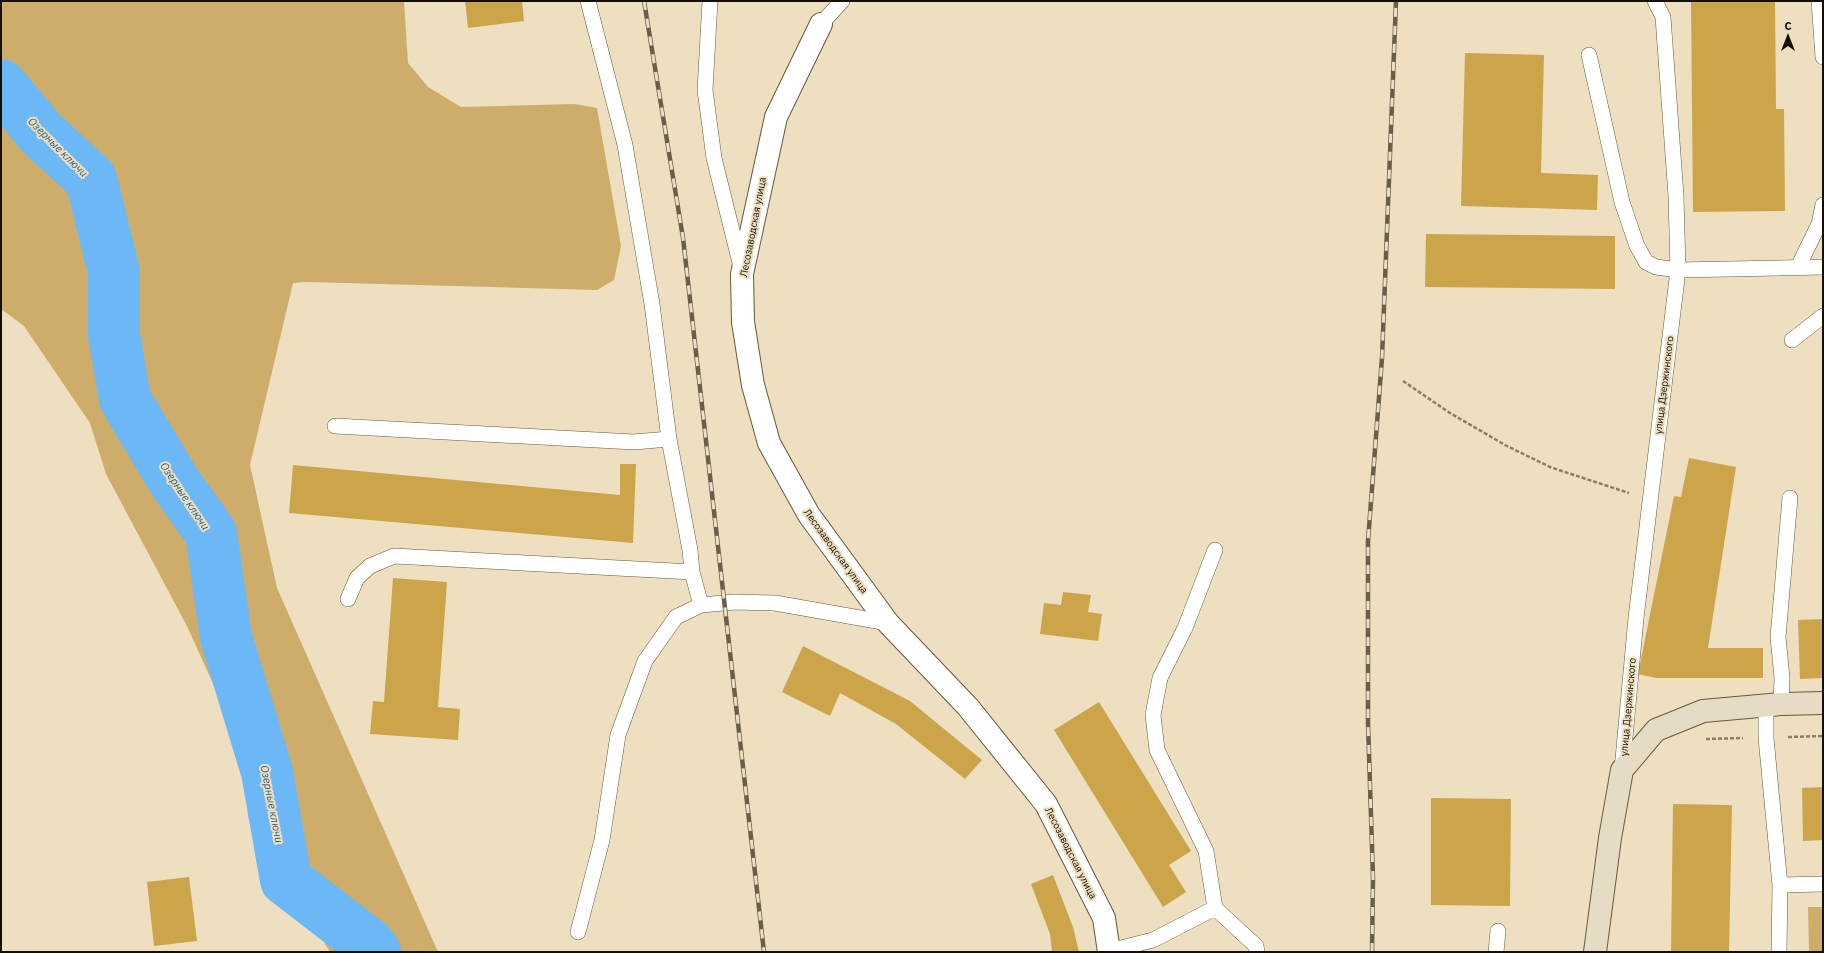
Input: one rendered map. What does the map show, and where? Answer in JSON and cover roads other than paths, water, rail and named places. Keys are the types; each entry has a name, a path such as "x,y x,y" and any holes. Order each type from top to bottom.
{"street":[{"name":"Лесозаводская улица","path":"821,24 776,117 742,274 743,322 753,385 769,443 809,515 888,623 968,707 1046,804 1104,918 1109,951"},
{"name":"улица Дзержинского","path":"1595,952 1610,838 1622,770 1656,730 1703,711 1773,705 1823,703"}],"lane":[{"path":"588,1 626,153 652,304 669,439 690,550 692,572 701,605"},
{"path":"710,1 706,90 714,158 742,274"},
{"path":"821,24 842,1"},
{"name":"улица Дзержинского","path":"1622,770 1636,618 1678,270 1676,196 1663,17 1655,1"},
{"path":"1818,1 1823,57"},
{"path":"1589,55 1622,202 1637,246 1646,262 1656,266 1678,270 1823,267"},
{"path":"1798,267 1820,224 1823,205"},
{"path":"1792,340 1823,316"},
{"path":"335,426 634,442 669,439"},
{"path":"1778,952 1780,885 1766,738 1773,705 1782,678 1778,638 1790,498"},
{"path":"1215,550 1185,628 1160,678 1153,715 1157,750 1206,851 1215,908 1256,946 1257,952"},
{"path":"348,599 357,578 370,566 394,556 692,572"},
{"path":"578,932 602,840 618,735 645,661 676,617 701,605 735,602 775,603 888,623"},
{"path":"1780,885 1823,884"},
{"path":"1109,951 1156,946 1215,908"},
{"path":"1496,952 1498,931"}],"waterway":[{"name":"Озерные ключи","path":"1,85 42,134 91,179 114,272 114,335 125,399 174,481 211,533 226,637 267,772 286,880 368,943 375,952"}],"railway":[{"path":"644,1 683,238 764,952"},
{"path":"1372,952 1373,878 1368,723 1368,541 1382,358 1396,1"}]}
